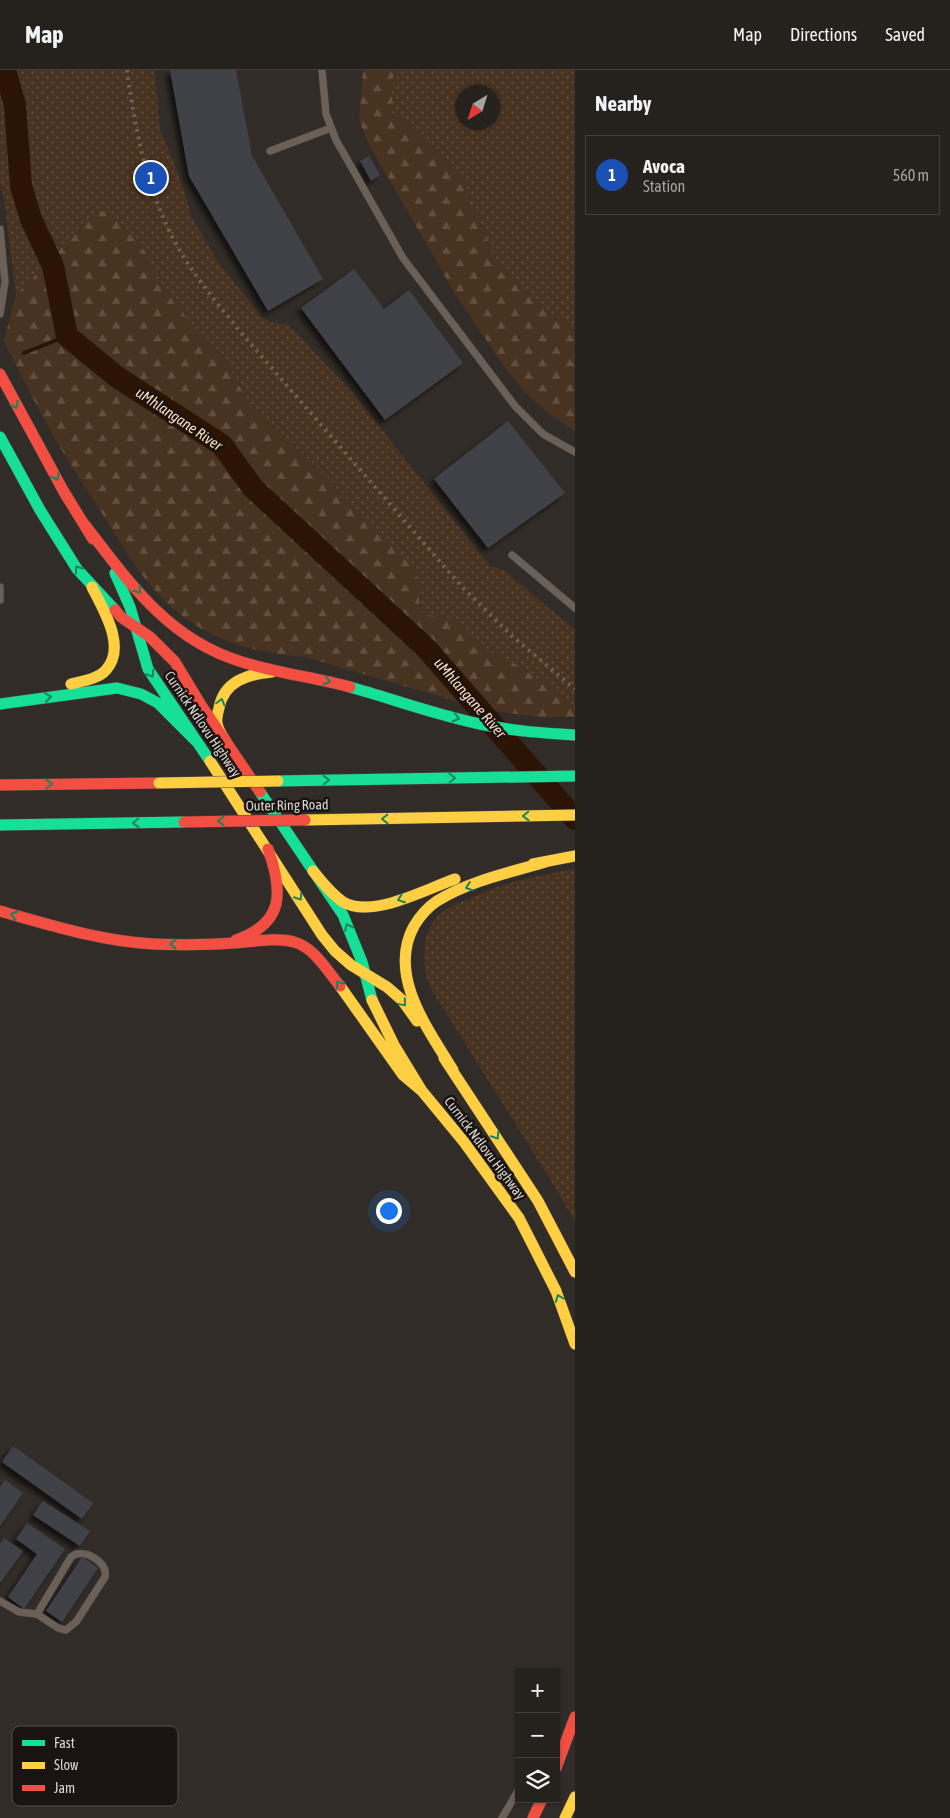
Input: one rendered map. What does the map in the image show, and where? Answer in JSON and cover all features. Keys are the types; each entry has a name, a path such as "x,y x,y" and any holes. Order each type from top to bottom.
{"main road":[{"name":"Curnick Ndlovu Highway","path":"0,374 64,492 121,583 137,628 142,656 148,669 268,849 322,935 335,951 351,964 387,987 402,1000 453,1070 538,1201 575,1272"},
{"name":"Curnick Ndlovu Highway","path":"0,437 40,510 77,569 121,617 156,642 176,662 229,748 343,915 355,941 373,1003 394,1045 422,1091 464,1142 519,1218 556,1291 575,1344"},
{"path":"0,447 11,459"},
{"path":"85,525 143,597 162,616 184,634 203,646 230,658 349,687 466,721 545,734 575,735"},
{"path":"0,697 22,691 78,683 98,676 110,665 114,656 115,643 112,627 92,587"},
{"path":"229,748 217,723 219,701 224,692 232,683 244,677 255,673 280,671"},
{"path":"0,704 117,688 140,694 158,703 198,743"},
{"name":"Outer Ring Road","path":"0,785 575,776"},
{"name":"Outer Ring Road","path":"0,825 575,816"},
{"path":"222,944 245,938 261,928 277,904 277,878 268,849"},
{"path":"313,871 333,894 347,904 361,908 372,908 383,906 457,878 480,872 575,856"},
{"path":"453,1070 423,1020 407,979 404,958 411,930 426,911 436,902 447,896 469,886 549,861"},
{"path":"0,911 90,936 124,941 153,944 222,944 281,940 296,942 308,949 333,976 403,1075 422,1091"},
{"path":"560,1758 575,1717"},
{"path":"565,1818 575,1797"},
{"path":"533,1818 540,1803"}],"lane":[{"path":"322,70 326,114 336,140 403,258 516,406 543,434 575,452"},
{"path":"270,151 331,128"},
{"path":"0,229 6,282 0,314"},
{"path":"512,555 575,608"},
{"path":"0,588 0,600"},
{"path":"0,1601 19,1612 36,1614 58,1628 64,1630 70,1628 76,1622 104,1577 106,1572 104,1566 87,1554 76,1554 71,1558 36,1614"},
{"path":"562,1726 575,1711"},
{"path":"502,1818 515,1796"}],"green space":[{"path":"0,70 155,70 160,129 181,180 192,218 220,265 263,318 271,322 289,325 352,392 490,566 504,570 575,630 575,709 551,688 514,663 495,656 446,617 421,612 418,603 419,590 330,480 247,400 224,358 190,322 161,286 150,268 146,253 85,222 16,295 0,179"},
{"path":"363,70 394,70 392,113 429,140 464,182 492,253 520,289 575,331 575,431 549,414 525,392 505,368 454,292 370,146 359,120"},
{"path":"394,70 575,70 575,331 520,289 492,253 464,182 429,140 392,113"},
{"path":"100,211 109,212 138,242 146,253 150,268 161,286 190,322 224,358 247,400 330,480 410,564 418,584 421,612 456,619 495,656 514,663 551,688 575,709 575,717 539,717 486,710 305,657 273,653 242,646 213,635 199,627 185,618 160,596 139,571 65,455 40,412 4,341 16,295 85,222"},
{"path":"575,868 575,1221 431,989 425,970 424,949 429,930 434,921 448,908 500,886"}],"building":[{"path":"170,70 236,70 252,156 323,279 268,311 189,176"},
{"path":"369,156 380,175 371,181 360,161"},
{"path":"354,269 384,309 409,290 463,363 385,420 301,308"},
{"path":"508,421 565,493 488,548 434,479"},
{"path":"13,1446 93,1503 82,1519 2,1462"},
{"path":"5,1480 23,1493 0,1526 0,1487"},
{"path":"43,1501 90,1531 80,1546 33,1515"},
{"path":"27,1523 65,1549 24,1609 8,1597 37,1554 16,1539"},
{"path":"4,1538 23,1551 1,1582 0,1544"},
{"path":"82,1557 98,1568 62,1622 46,1611"}],"waterway":[{"name":"uMhlangane River","path":"5,70 15,105 21,186 31,219 53,266 67,336 117,377 222,445 253,488 426,648 575,819"},
{"path":"24,353 67,336"}],"railway":[{"path":"127,70 140,144 153,192 173,237 198,279 243,335 462,587 513,637 575,689"}],"traffic: fast":[{"path":"0,437 40,510 77,569 115,610"},
{"path":"115,573 130,607 148,669 210,761"},
{"path":"350,687 431,712 480,724 515,730 575,735"},
{"path":"0,704 117,688 141,694 158,703 198,743"},
{"path":"278,781 575,776"},
{"path":"260,792 343,915 362,962 372,1000"},
{"path":"0,825 184,822"}],"traffic: slow":[{"path":"71,684 99,676 112,661 114,639 107,617 92,587"},
{"path":"229,748 219,730 217,721 222,699 226,691 246,677 272,672"},
{"path":"210,761 322,935 335,951 351,965 387,987 402,1000 417,1021"},
{"path":"159,783 278,781"},
{"path":"305,820 575,815"},
{"path":"533,864 575,856"},
{"path":"453,1070 423,1019 414,1001 408,982 405,963 407,945 414,926 430,906 464,887 549,861"},
{"path":"313,871 327,888 343,902 355,906 369,907 399,901 455,879"},
{"path":"340,986 403,1075 422,1091"},
{"path":"372,1000 394,1045 422,1091 464,1142 519,1218 556,1291 575,1344"},
{"path":"444,1058 538,1201 575,1272"},
{"path":"565,1818 575,1797"}],"traffic: jam":[{"path":"0,374 64,492 93,539"},
{"path":"85,525 134,587 170,623 191,638 214,651 239,661 266,669 350,687"},
{"path":"115,610 121,617 150,637 175,662 201,705 260,792"},
{"path":"0,785 159,783"},
{"path":"184,822 305,820"},
{"path":"236,940 264,925 272,915 276,904 276,879 268,849"},
{"path":"0,911 75,932 114,940 183,945 272,940 294,942 314,954 340,986"},
{"path":"560,1758 575,1717"},
{"path":"533,1818 540,1803"}],"place":[{"name":"Avoca","path":"151,178"}]}
